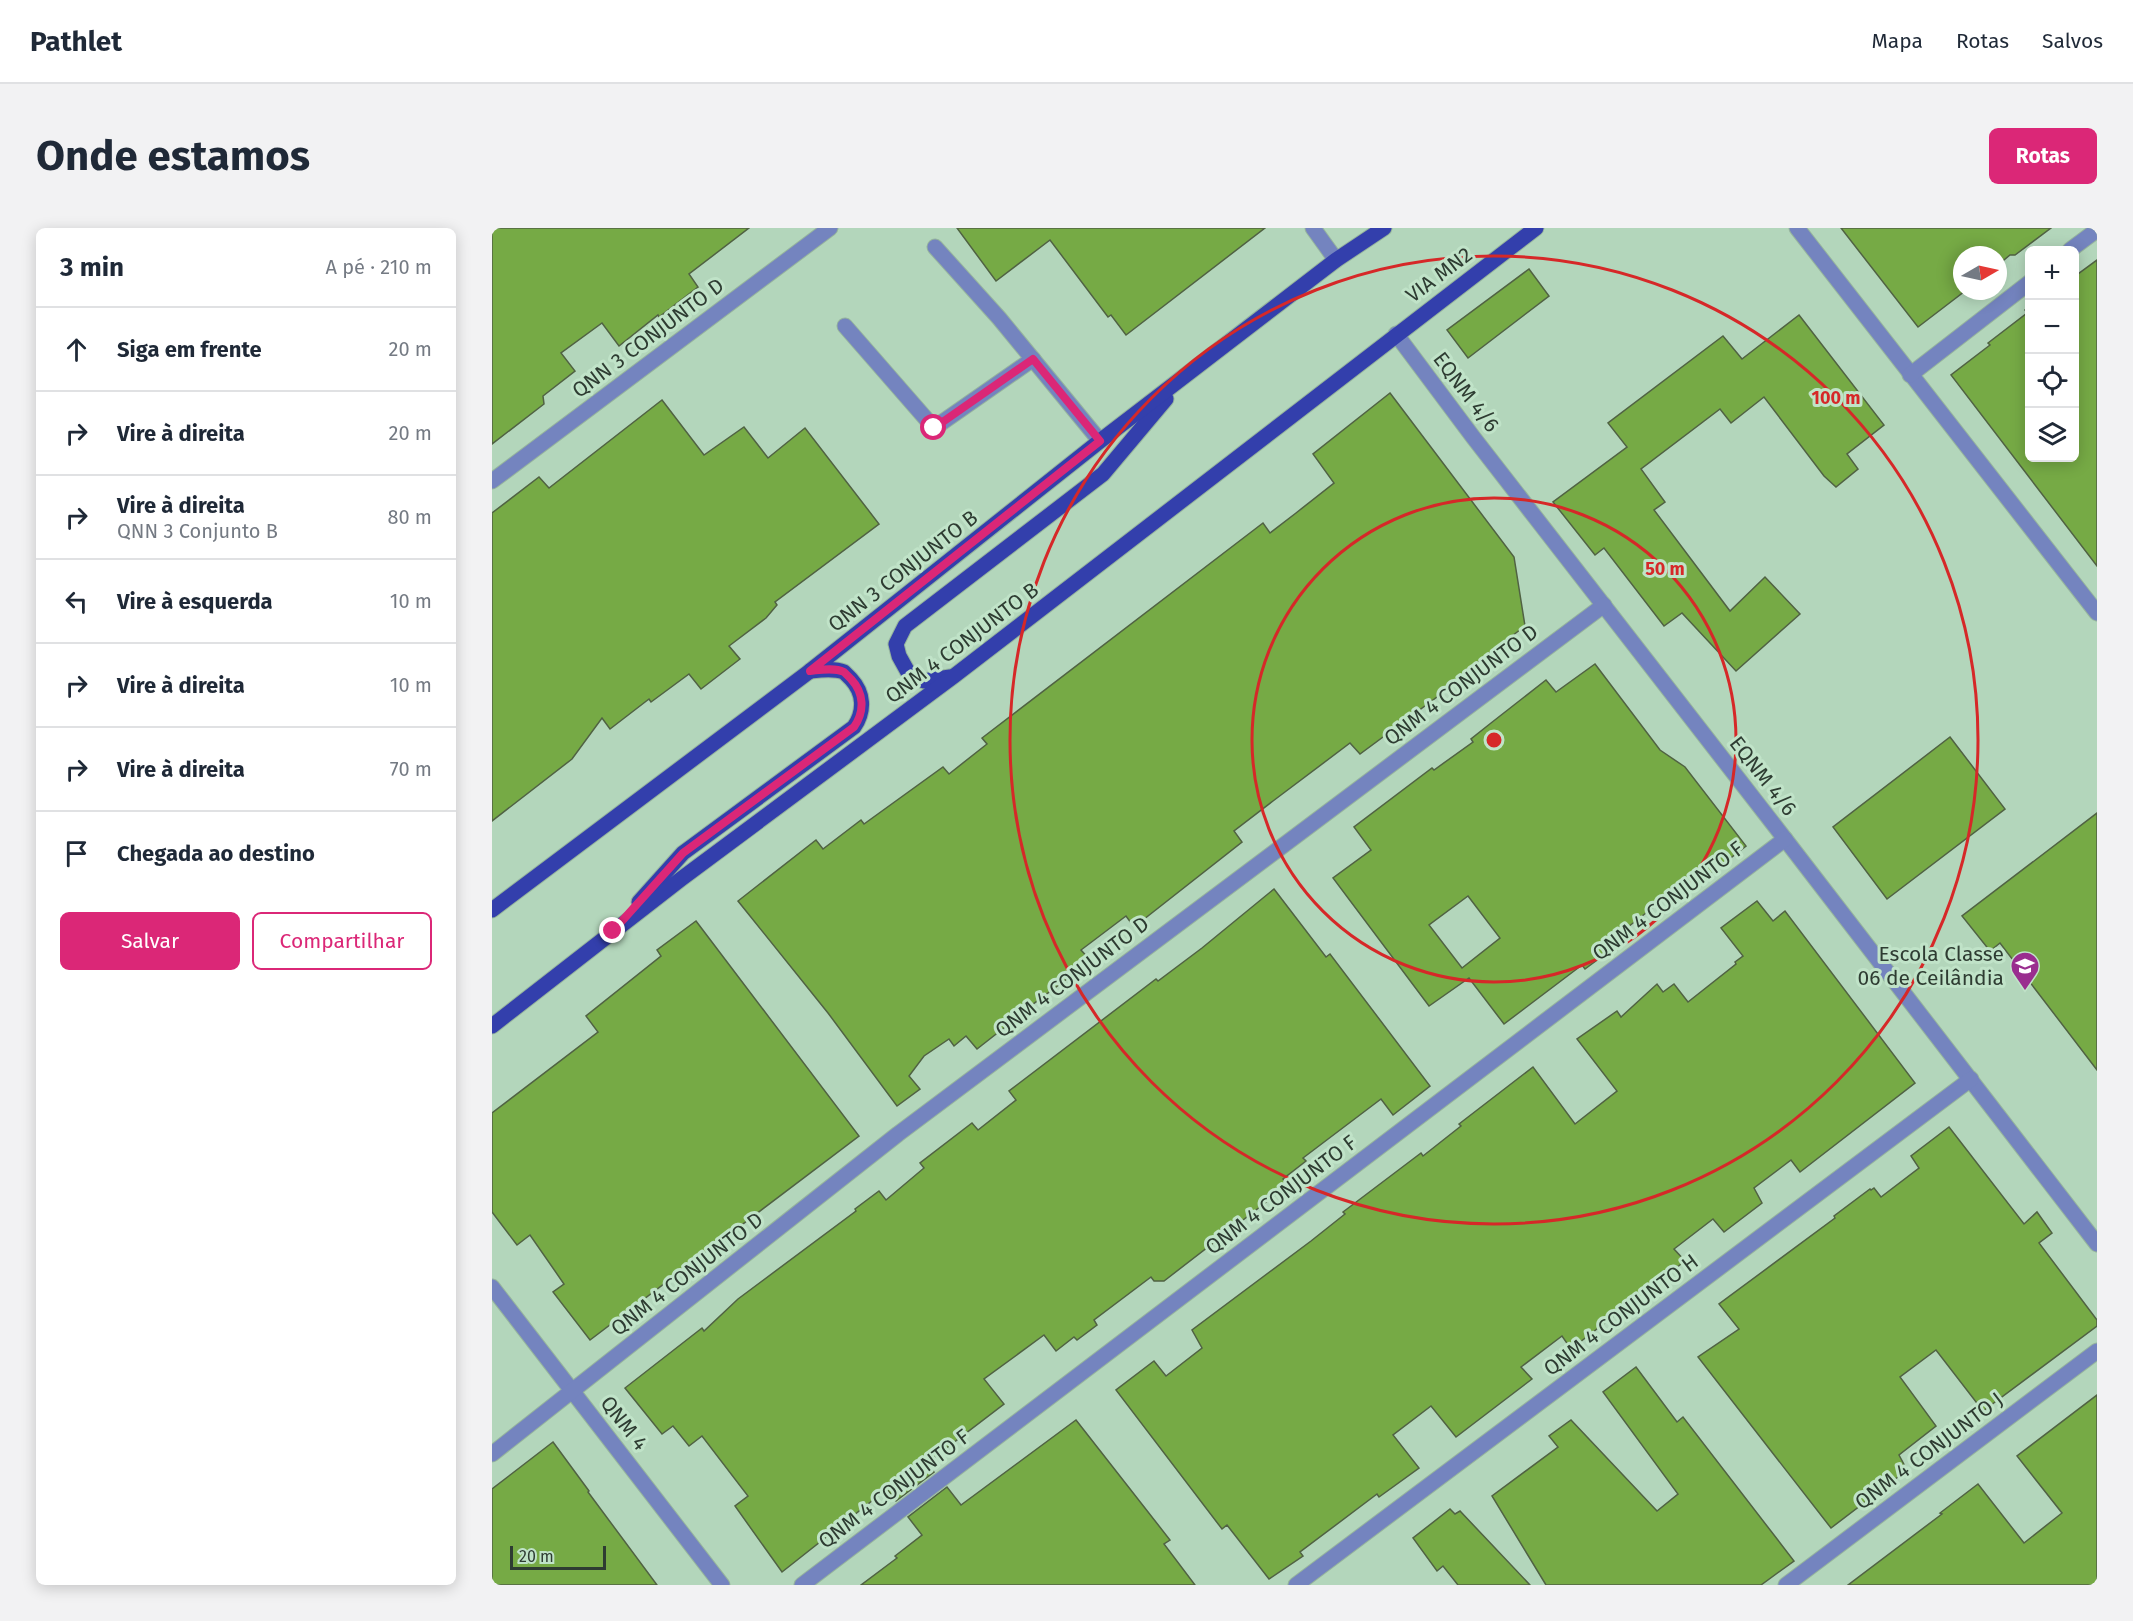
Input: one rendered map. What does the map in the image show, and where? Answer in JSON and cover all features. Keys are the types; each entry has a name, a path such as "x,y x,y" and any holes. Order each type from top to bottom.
{"main road":[{"path":"1336,260 1384,228"},
{"name":"VIA MN2","path":"1396,334 1536,228"},
{"name":"QNN 3 CONJUNTO B","path":"492,910 810,671 1100,441 1336,260"},
{"name":"QNM 4 CONJUNTO B","path":"492,1026 681,879 954,676 1396,334"},
{"path":"954,676 924,681 909,674 899,656 896,644 905,626 1103,474 1183,378"},
{"path":"613,931 683,853 854,727 860,717 862,706 861,694 855,684 844,672 810,671"}],"street":[{"name":"QNN 3 CONJUNTO D","path":"492,481 830,228"},
{"path":"1313,228 1336,260"},
{"path":"1797,228 2097,613"},
{"path":"2075,246 2097,230"},
{"path":"935,247 999,318 1100,441"},
{"path":"1910,375 2025,286"},
{"path":"845,326 934,428 1033,359"},
{"name":"EQNM 4/6","path":"1396,334 1473,437 2097,1244"},
{"name":"QNM 4 CONJUNTO D","path":"492,1454 898,1134 1604,605"},
{"name":"QNM 4 CONJUNTO F","path":"802,1585 1785,838"},
{"name":"QNM 4 CONJUNTO H","path":"1296,1585 1971,1079"},
{"name":"QNM 4","path":"492,1287 722,1585"},
{"name":"QNM 4 CONJUNTO J","path":"1786,1585 2097,1351"}],"building":[{"path":"492,228 749,228 689,274 698,287 619,346 602,323 561,353 575,371 543,396 544,404 492,444"},
{"path":"957,228 1265,228 1126,335 1111,315 1108,317 1050,240 996,281"},
{"path":"1841,228 2051,228 2015,255 2007,258 2007,246 1953,246 1953,300 1918,327"},
{"path":"2097,260 2097,566 1951,375 2025,315 2025,462 2079,462 2079,273"},
{"path":"1529,269 1549,296 1468,358 1447,330"},
{"path":"1799,315 1884,425 1847,454 1858,469 1836,487 1824,476 1764,397 1731,423 1720,409 1641,469 1665,502 1654,510 1730,611 1765,577 1800,614 1736,671 1682,613 1664,626 1604,548 1595,555 1553,502 1627,447 1608,423 1723,336 1742,359"},
{"path":"1390,393 1514,557 1525,626 1474,665 1476,668 1360,754 1350,743 1234,831 1242,842 1134,927 1126,916 1081,950 1091,961 977,1049 966,1036 954,1046 949,1039 924,1056 909,1076 920,1089 897,1106 828,1013 738,901 816,840 823,849 861,820 864,824 943,767 949,774 987,744 982,738 1263,523 1270,533 1296,513 1334,483 1313,454"},
{"path":"662,400 704,455 744,427 768,458 805,428 879,524 775,602 777,605 766,618 729,646 740,659 701,689 689,674 651,702 649,699 610,729 602,718 572,759 492,821 492,513 539,477 549,488"},
{"path":"1595,664 1660,750 1685,767 1746,846 1701,881 1696,874 1619,934 1624,940 1585,969 1582,965 1504,1024 1469,978 1429,1006 1333,878 1371,850 1354,827 1432,768 1434,770 1473,742 1471,739 1546,680 1556,692","holes":["1468,896 1500,938 1462,968 1429,925"]},
{"path":"1950,737 2005,809 1887,899 1833,827"},
{"path":"2097,813 2097,1070 2000,943 1990,951 1962,916"},
{"path":"1274,889 1326,957 1330,954 1430,1086 1393,1115 1381,1099 1303,1158 1306,1161 1283,1179 1287,1186 1164,1281 1154,1281 1151,1277 1094,1320 1097,1325 1077,1340 1074,1337 1056,1351 1044,1335 984,1379 1004,1404 927,1463 934,1472 896,1501 887,1489 782,1572 735,1506 748,1496 702,1436 689,1446 673,1426 662,1434 625,1388 702,1328 704,1331 738,1299 856,1211 855,1209 879,1191 886,1200 924,1168 920,1163 972,1123 978,1130 1016,1100 1009,1091 1156,979 1158,981 1202,948"},
{"path":"1757,901 1773,921 1785,911 1915,1083 1800,1172 1791,1160 1754,1188 1762,1203 1724,1232 1713,1219 1674,1249 1685,1261 1571,1349 1562,1336 1521,1367 1532,1379 1456,1437 1431,1406 1393,1435 1419,1468 1379,1497 1377,1494 1300,1552 1303,1556 1269,1579 1227,1525 1222,1529 1116,1390 1154,1361 1166,1376 1202,1348 1192,1330 1311,1241 1345,1214 1343,1212 1421,1153 1423,1156 1461,1126 1459,1124 1533,1067 1575,1124 1617,1091 1577,1039 1617,1011 1621,1017 1657,984 1663,992 1674,984 1688,1002 1743,956 1721,928"},
{"path":"696,921 859,1136 590,1340 553,1292 564,1284 530,1235 517,1245 492,1212 492,1113 598,1032 586,1016 661,956 657,950"},
{"path":"1949,1127 2024,1224 2037,1212 2052,1233 2039,1243 2097,1320 2097,1326 1983,1411 1936,1350 1900,1377 1936,1426 1899,1455 1907,1470 1831,1528 1698,1357 1739,1329 1719,1304 1835,1218 1834,1216 1870,1189 1874,1188 1881,1197 1919,1168 1911,1156"},
{"path":"1636,1367 1677,1422 1683,1417 1794,1561 1761,1585 1546,1585 1492,1496 1558,1447 1549,1436 1571,1420 1657,1511 1678,1494 1603,1392"},
{"path":"2097,1395 2097,1585 1848,1585 1978,1484 2024,1543 2062,1513 2017,1456"},
{"path":"1076,1420 1170,1540 1164,1544 1195,1585 861,1585 897,1558 895,1556 922,1535 908,1517 947,1487 961,1505"},
{"path":"553,1442 657,1585 492,1585 492,1489"},
{"path":"1450,1509 1455,1514 1460,1511 1530,1585 1458,1585 1443,1566 1437,1571 1413,1538"}],"place":[{"name":"Escola Classe 06 de Ceilândia","path":"2025,992"}],"route":[{"path":"613,931 683,853 854,727 860,717 862,706 861,694 855,684 844,672 810,671 1100,441 1033,359 934,428"}]}
